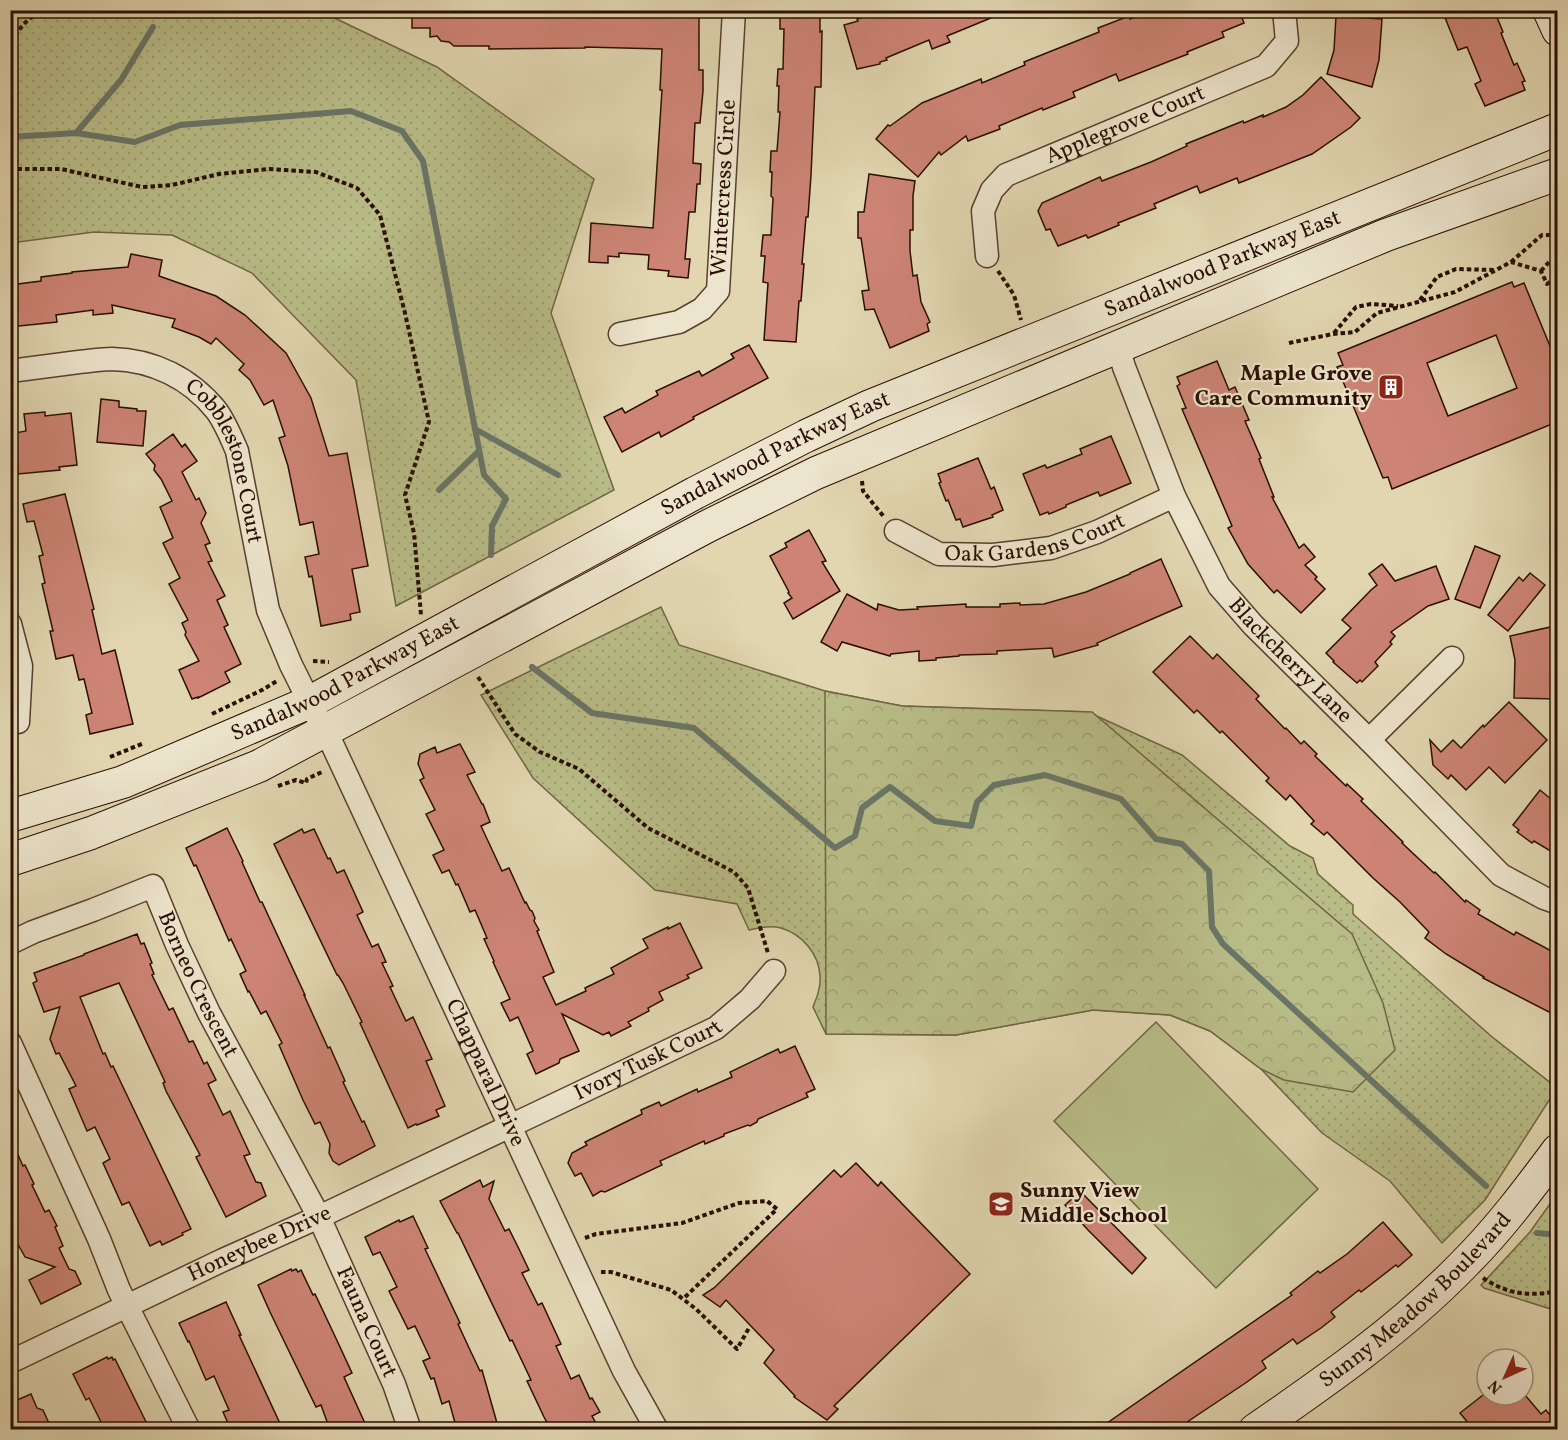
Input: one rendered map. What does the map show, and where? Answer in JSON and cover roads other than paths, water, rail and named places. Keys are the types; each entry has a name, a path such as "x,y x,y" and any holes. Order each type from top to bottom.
{"main road":[{"path":"1549,10 1557,30"},
{"name":"Sandalwood Parkway East","path":"10,860 91,833 259,766 317,716 423,639 806,436 870,406 1557,129"},
{"name":"Sandalwood Parkway East","path":"10,816 123,782 317,716 465,656 708,526 816,473 1386,235 1557,174"},
{"name":"Sunny Meadow Boulevard","path":"1255,1430 1350,1364 1420,1306 1493,1233 1557,1150"}],"street":[{"name":"Wintercress Circle","path":"620,334 679,322 702,309 718,291 734,10"},
{"name":"Applegrove Court","path":"987,256 983,211 992,190 1006,175 1266,66 1287,41 1284,10"},
{"name":"Blackcherry Lane","path":"1118,348 1174,496 1220,586 1253,625 1501,875 1557,903"},
{"name":"Cobblestone Court","path":"10,371 111,359 141,362 171,373 188,383 203,396 217,412 237,451 268,610 291,665 317,716"},
{"name":"Oak Gardens Court","path":"896,531 939,554 993,555 1051,548 1097,532 1174,496"},
{"path":"10,624 21,666 18,722"},
{"path":"1369,740 1452,658"},
{"name":"Chapparal Drive","path":"317,716 624,1371 657,1430"},
{"name":"Borneo Crescent","path":"10,943 153,886 177,945 209,1013 319,1217"},
{"name":"Ivory Tusk Court","path":"509,1127 716,1028 750,999 774,971"},
{"path":"10,1044 99,1239 127,1307 189,1430"},
{"name":"Honeybee Drive","path":"10,1362 509,1127"},
{"name":"Fauna Court","path":"319,1217 394,1384 410,1430"}],"waterway":[{"path":"76,133 121,80 153,27"},
{"path":"10,137 76,133 135,142 180,125 351,111 402,131 423,161 484,475 506,499 492,526 491,555"},
{"path":"475,429 558,475"},
{"path":"439,490 479,451"},
{"path":"532,667 592,713 694,728 835,848 855,836 862,808 890,787 935,821 971,826 977,802 994,785 1045,775 1121,799 1156,839 1182,844 1209,871 1212,927 1223,944 1486,1186"},
{"path":"1537,1233 1558,1235"}],"place":[{"name":"Maple Grove Care Community","path":"1391,387"},
{"name":"Sunny View Middle School","path":"1001,1204"}]}
